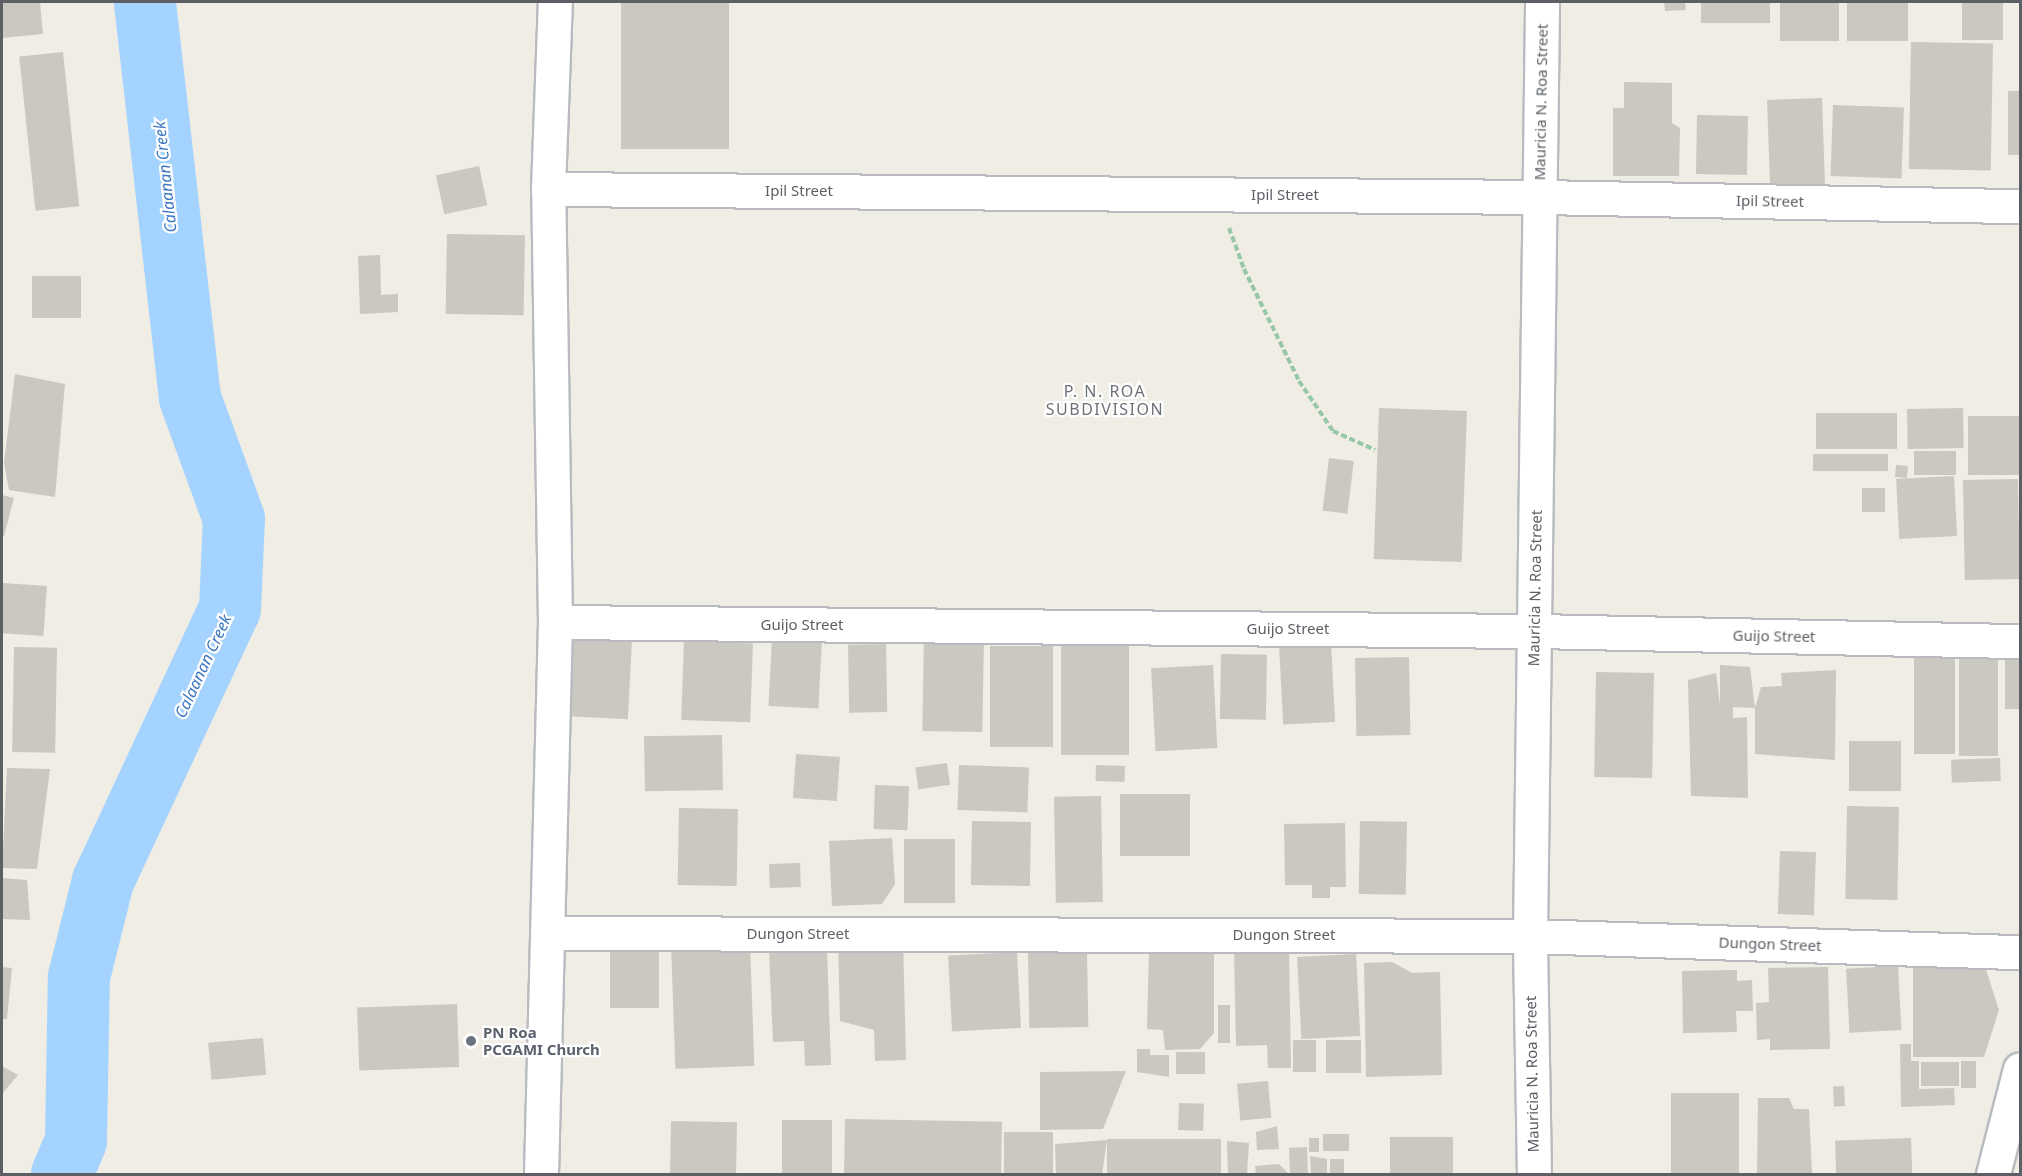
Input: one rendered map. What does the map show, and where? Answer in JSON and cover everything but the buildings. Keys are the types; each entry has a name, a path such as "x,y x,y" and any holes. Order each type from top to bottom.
{"street":[{"path":"541,1174 555,622 548,189 555,2"},
{"name":"Mauricia N. Roa Street","path":"1534,1174 1530,936 1542,2"},
{"name":"Ipil Street","path":"548,189 1540,197 2020,206"},
{"name":"Guijo Street","path":"555,622 1534,631 2020,641"},
{"name":"Dungon Street","path":"547,933 1530,936 2020,952"},
{"path":"1994,1174 2013,1115 2020,1069"}],"path":[{"path":"1214,195 1244,269 1299,381 1333,431 1375,450"}],"waterway":[{"name":"Calaanan Creek","path":"62,1174 76,1141 79,977 103,881 230,609 234,519 190,398 145,2"}],"place":[{"name":"PN Roa PCGAMI Church","path":"471,1041"}],"district":[{"name":"P. N. ROA SUBDIVISION","path":"1105,400"}]}
